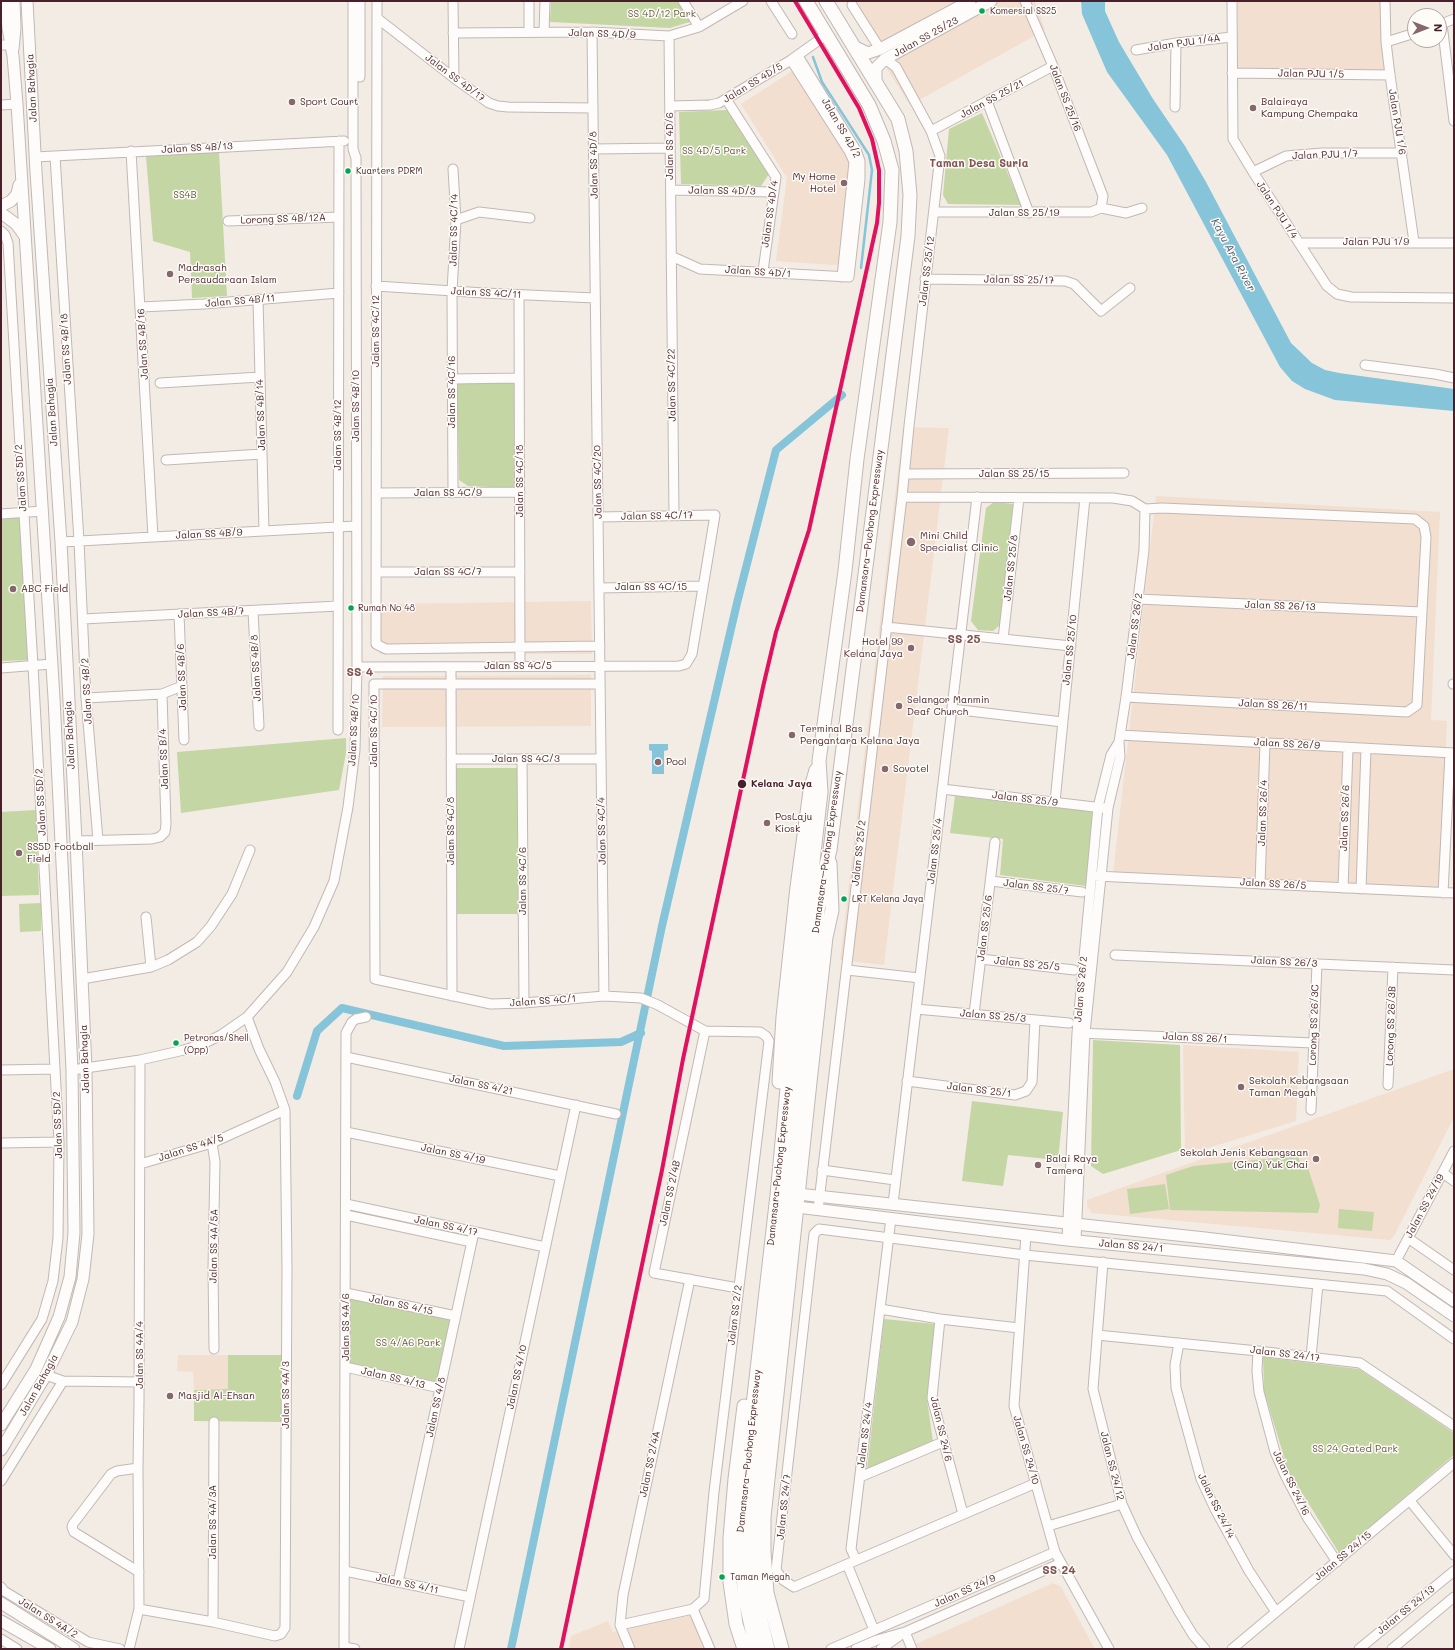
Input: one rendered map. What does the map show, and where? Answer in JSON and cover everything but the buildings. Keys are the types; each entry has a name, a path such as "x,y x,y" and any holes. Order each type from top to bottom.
{"highway":[{"name":"Damansara–Puchong Expressway","path":"788,1078 821,792 819,761 845,571 857,459 890,222 892,170 884,141 869,105 806,1"},
{"name":"Damansara–Puchong Expressway","path":"826,1 898,119 906,151 910,195 908,236 830,850"},
{"path":"744,1649 736,1624 730,1582 730,1538 735,1479 754,1324 780,1079 783,1017 796,895 810,791 819,761"},
{"path":"782,1649 767,1594 764,1552 764,1517 826,937 832,910 830,850"},
{"name":"Damansara-Puchong Expressway","path":"776,1253 821,884 830,850"},
{"name":"Damansara-Puchong Expressway","path":"776,1253 788,1078"},
{"name":"Damansara–Puchong Expressway","path":"756,1649 746,1603 741,1562 741,1510 776,1253"},
{"name":"Damansara–Puchong Expressway","path":"768,1649 756,1601 752,1556 753,1512 776,1253"}],"main road":[{"name":"Jalan Bahagia","path":"1,1425 36,1369 59,1317 70,1277 74,1233 72,1070 52,664 13,56 6,45 8,28 6,1"},
{"name":"Jalan Bahagia","path":"1,1450 46,1375 72,1322 83,1279 88,1234 86,1069 76,841 61,542 35,157 28,1"},
{"name":"Jalan SS 25/23","path":"876,81 876,68 882,54 970,1"},
{"name":"Jalan SS 25/23","path":"853,46 868,53 882,54 990,1"},
{"path":"1,206 11,201 16,194 21,178"},
{"path":"1,213 16,224 24,235"},
{"path":"27,285 32,302 39,303 43,298 44,284"},
{"path":"30,326 32,312 37,308 40,308 43,311 46,324"},
{"path":"49,611 64,611"},
{"name":"Jalan SS 24/1","path":"798,1201 820,1197 892,1204 1396,1261 1454,1301"},
{"name":"Jalan SS 24/1","path":"798,1201 818,1210 1026,1235 1364,1269 1387,1274 1406,1283 1454,1316"},
{"path":"1,1603 74,1649"},
{"path":"1,1621 50,1649"}],"street":[{"path":"13,56 16,28 15,1"},
{"path":"22,1 24,43 31,69"},
{"name":"Jalan SS 4B/10","path":"353,1 356,141"},
{"name":"Jalan SS 4B/10","path":"72,1070 140,1060 203,1044 221,1035 247,1017 287,972 314,927 334,881 348,807 355,750 357,667 356,158 353,149 356,141 360,1"},
{"name":"Jalan SS 4C/12","path":"376,644 377,1"},
{"path":"453,1 454,78"},
{"path":"529,1 529,32"},
{"path":"544,32 545,1"},
{"path":"683,1 699,27"},
{"name":"Jalan SS 4D/9","path":"453,33 592,32 669,36 699,27 743,1"},
{"path":"771,1 792,34"},
{"name":"Jalan SS 25/16","path":"1025,1 1053,66 1104,196 1101,208"},
{"name":"Jalan PJU 1/4","path":"1232,1 1233,139 1327,286 1337,294 1350,298 1454,298"},
{"name":"Jalan PJU 1/6","path":"1385,1 1386,42 1414,242"},
{"name":"Jalan SS 25/23","path":"852,5 882,54"},
{"name":"Jalan SS 4D/17","path":"377,18 454,78 489,103 498,106 593,108"},
{"name":"Jalan SS 4D/8","path":"592,32 595,298"},
{"name":"Jalan SS 4D/5","path":"670,106 710,105 726,99 795,58 826,35"},
{"path":"1386,42 1407,35"},
{"name":"Jalan SS 4D/6","path":"669,36 671,256"},
{"name":"Jalan PJU 1/4A","path":"1136,50 1176,43 1232,37"},
{"path":"1175,107 1176,43"},
{"path":"1444,48 1454,121"},
{"name":"Jalan SS 25/12","path":"882,54 896,67 931,131 940,156 925,279 902,497"},
{"name":"Jalan SS 4D/1","path":"671,256 700,269 763,271 845,277 854,162 795,58"},
{"name":"Jalan SS 25/21","path":"931,131 1053,66"},
{"name":"Jalan PJU 1/5","path":"1232,73 1390,75"},
{"name":"Jalan SS 4D/4","path":"726,99 776,177 763,271"},
{"path":"987,101 1029,213"},
{"path":"1,105 16,104"},
{"name":"Jalan SS 4B/12","path":"338,730 339,141"},
{"name":"Jalan SS 4B/13","path":"35,157 131,151 356,141"},
{"path":"594,149 670,148"},
{"name":"Jalan SS 4B/16","path":"131,151 153,537"},
{"name":"Jalan PJU 1/7","path":"1253,172 1286,156 1322,153 1402,153"},
{"name":"Jalan SS 4B/18","path":"55,156 79,541"},
{"name":"Jalan SS 4C/14","path":"452,291 456,220 453,169"},
{"name":"Jalan SS 4D/3","path":"671,190 773,192"},
{"path":"1101,208 1126,213 1142,208"},
{"name":"Jalan SS 25/19","path":"934,212 1091,212 1101,208"},
{"path":"456,220 479,212 530,218"},
{"name":"Lorong SS 4B/12A","path":"228,221 339,217"},
{"name":"Jalan SS 5D/2","path":"1,231 8,243 59,1142 58,1238 53,1281 42,1319 1,1385"},
{"name":"Jalan PJU 1/9","path":"1299,243 1454,243"},
{"name":"Jalan SS 4C/22","path":"671,256 674,515"},
{"name":"Jalan SS 25/17","path":"925,279 1065,281 1074,284 1101,311 1130,288"},
{"name":"Jalan SS 4C/11","path":"376,286 595,298"},
{"name":"Jalan SS 4C/16","path":"452,291 453,492"},
{"name":"Jalan SS 4B/11","path":"141,307 204,304 339,293"},
{"name":"Jalan SS 4C/18","path":"519,295 520,666"},
{"name":"Jalan SS 4C/20","path":"595,298 600,666"},
{"name":"Jalan SS 4B/14","path":"258,299 264,531"},
{"path":"1365,365 1435,374 1454,378"},
{"path":"160,383 260,377"},
{"path":"452,379 519,378"},
{"path":"166,460 262,454"},
{"name":"Jalan SS 25/15","path":"904,474 1124,473"},
{"name":"Jalan SS 4C/9","path":"376,493 520,492"},
{"path":"902,497 1113,498 1132,501 1145,509 1162,508 1415,519 1424,526 1426,537 1422,612"},
{"name":"Jalan SS 25/2","path":"818,1210 902,497"},
{"name":"Jalan SS 25/4","path":"892,1204 977,497"},
{"name":"Jalan SS 25/8","path":"1002,639 1019,498"},
{"name":"Jalan SS 25/10","path":"1055,802 1085,498"},
{"name":"Jalan SS 26/2","path":"1081,1033 1108,808 1120,757 1119,739 1126,697 1144,550 1145,509"},
{"path":"1,514 43,511"},
{"name":"Jalan SS 4C/17","path":"598,517 715,515 705,574 698,587"},
{"name":"Jalan SS 4B/9","path":"61,542 356,526"},
{"name":"Jalan SS 4B/2","path":"79,541 86,698 98,840"},
{"name":"Jalan SS 4C/7","path":"376,572 520,572"},
{"name":"Jalan SS 4C/15","path":"599,588 698,587"},
{"name":"Jalan SS 4C/5","path":"357,667 679,666 686,664 692,654 698,587"},
{"name":"Jalan SS 26/13","path":"1138,599 1422,612"},
{"name":"Jalan SS 4B/7","path":"83,619 338,606"},
{"name":"Jalan SS 4B/8","path":"253,611 259,726"},
{"name":"Jalan SS 26/11","path":"1126,697 1407,712 1417,705 1422,612"},
{"name":"Jalan SS 4B/6","path":"179,614 184,740"},
{"path":"886,627 1070,646"},
{"name":"Jalan SS 4C/5","path":"376,644 386,649 600,646"},
{"path":"1,668 52,664"},
{"name":"Jalan SS 4C/4","path":"600,666 604,996"},
{"name":"Jalan SS 4C/8","path":"451,667 452,996"},
{"name":"Jalan SS 4C/10","path":"375,979 374,684 600,684"},
{"path":"86,698 162,694 182,686"},
{"name":"Jalan SS B/4","path":"98,840 152,839 160,837 165,832 162,694"},
{"path":"952,709 1063,722"},
{"name":"Jalan SS 26/2","path":"1072,1240 1081,1033 1098,807 1111,755 1119,739"},
{"name":"Jalan SS 26/9","path":"1119,739 1265,743 1452,753"},
{"name":"Jalan SS 26/4","path":"1260,884 1265,743"},
{"name":"Jalan SS 26/6","path":"1343,888 1348,748"},
{"name":"Jalan SS 26/6","path":"1361,889 1366,749"},
{"path":"1443,893 1450,820 1452,753"},
{"name":"Jalan SS 4C/3","path":"451,759 601,759"},
{"name":"Jalan SS 4C/6","path":"522,759 524,1003"},
{"name":"Jalan SS 25/9","path":"942,789 1108,808"},
{"path":"76,841 98,840"},
{"name":"Jalan SS 25/6","path":"974,1014 996,842"},
{"path":"82,979 151,967 168,960 197,942 211,926 232,894 250,850"},
{"name":"Jalan SS 26/5","path":"1092,876 1454,893"},
{"name":"Jalan SS 25/7","path":"990,881 1082,892"},
{"path":"146,917 151,967"},
{"name":"Jalan SS 26/3","path":"1115,955 1454,970"},
{"name":"Jalan SS 25/5","path":"981,959 1074,970"},
{"name":"Lorong SS 26/3C","path":"1311,1110 1317,964"},
{"name":"Lorong SS 26/3B","path":"1388,1085 1393,967"},
{"path":"847,970 920,978"},
{"name":"Jalan SS 4C/1","path":"375,979 491,1004 524,1003 604,996 641,998 658,1005 705,1030"},
{"name":"Jalan SS 25/3","path":"916,1009 1069,1023"},
{"name":"Jalan SS 4A/3","path":"139,1609 213,1622 275,1636 281,1634 285,1628 287,1268 285,1110 275,1082 259,1049 247,1017"},
{"name":"Jalan SS 4A/6","path":"344,1648 346,1032 352,1022 356,1019 366,1017"},
{"name":"Jalan SS 25/1","path":"907,1081 1015,1095 1026,1091 1032,1082 1035,1020"},
{"name":"Jalan SS 2/4B","path":"705,1030 654,1272 738,1288"},
{"name":"Jalan SS 2/2","path":"693,1609 704,1599 714,1492 769,1041 766,1036 760,1032 705,1030"},
{"name":"Jalan SS 26/1","path":"1081,1033 1313,1043"},
{"name":"Jalan SS 4/21","path":"346,1057 616,1114"},
{"name":"Jalan SS 4A/4","path":"128,1649 139,1609 138,1468 140,1060"},
{"path":"1,1070 55,1069"},
{"name":"Jalan SS 4/10","path":"459,1649 576,1105"},
{"name":"Jalan SS 4A/5","path":"140,1164 212,1143 285,1110"},
{"name":"Jalan SS 4/19","path":"346,1132 560,1176"},
{"path":"1,1143 59,1142"},
{"name":"Jalan SS 4A/5A","path":"212,1143 215,1162 213,1268 214,1349"},
{"name":"Jalan SS 24/19","path":"1396,1261 1454,1151"},
{"path":"822,1170 895,1180"},
{"path":"1443,1173 1454,1181"},
{"name":"Jalan SS 4/17","path":"346,1204 545,1247"},
{"name":"Jalan SS 4/17","path":"346,1215 472,1242"},
{"name":"Jalan SS 24/4","path":"856,1560 851,1549 891,1218"},
{"name":"Jalan SS 24/7","path":"888,1238 819,1229 814,1234 776,1570 783,1580 794,1587 1036,1483"},
{"name":"Jalan SS 4/8","path":"398,1582 474,1232"},
{"name":"Jalan SS 24/10","path":"1026,1235 1014,1406 1055,1552 1109,1649"},
{"name":"Jalan SS 24/1","path":"888,1238 1025,1255 1387,1292 1454,1339"},
{"path":"1408,1238 1454,1270"},
{"name":"Jalan SS 24/12","path":"1103,1262 1093,1389 1122,1504 1137,1537 1176,1606 1193,1635 1205,1649"},
{"name":"Jalan SS 2/4A","path":"630,1649 620,1625 625,1584 690,1279"},
{"path":"1311,1357 1318,1284"},
{"name":"Jalan SS 4/15","path":"346,1293 456,1316"},
{"path":"880,1310 940,1319 1019,1328"},
{"name":"Jalan SS 24/6","path":"940,1319 932,1398 963,1514"},
{"name":"Jalan SS 24/17","path":"1097,1335 1360,1363 1454,1426"},
{"name":"Jalan SS 24/14","path":"1179,1343 1175,1365 1176,1388 1187,1433 1201,1479 1215,1509 1249,1571 1276,1612"},
{"name":"Jalan SS 24/16","path":"1258,1351 1258,1392 1275,1452 1307,1517 1337,1562"},
{"name":"Jalan SS 4/13","path":"345,1367 440,1388"},
{"path":"46,1375 63,1381 139,1382"},
{"path":"1,1481 63,1381"},
{"name":"Jalan SS 4A/3A","path":"213,1622 214,1422"},
{"path":"860,1477 943,1442"},
{"name":"Jalan SS 24/15","path":"1232,1649 1454,1463"},
{"path":"138,1468 117,1470 111,1474 72,1527 74,1532 139,1572"},
{"path":"1410,1501 1454,1555"},
{"path":"1048,1526 1122,1504"},
{"name":"Jalan SS 24/9","path":"831,1649 1055,1552"},
{"name":"Jalan SS 24/9","path":"856,1649 877,1640 905,1632 1061,1563"},
{"path":"847,1564 874,1630"},
{"name":"Jalan SS 4/11","path":"345,1570 470,1597"},
{"name":"Jalan SS 24/13","path":"1358,1649 1454,1571"},
{"name":"Jalan SS 4A/2","path":"1,1587 4,1591 88,1642 120,1649"},
{"path":"1392,1649 1454,1597"},
{"path":"620,1625 693,1609 710,1649"},
{"path":"905,1632 912,1649"},
{"name":"Jalan SS 24/9","path":"881,1649 893,1645 905,1632"},
{"path":"1,1639 17,1649"},
{"path":"344,1648 355,1649"}],"shaded area":[{"path":"853,1 1035,1 1045,30 910,105 846,5"},
{"path":"1238,1 1382,1 1385,70 1238,69"},
{"path":"800,66 856,157 847,266 776,261 787,178 741,104"},
{"path":"903,427 949,428 884,965 840,960"},
{"path":"1156,496 1440,512 1431,720 1447,721 1439,898 1112,882"},
{"path":"591,601 592,654 380,654 380,604"},
{"path":"591,675 591,726 382,727 383,676"},
{"name":"Sekolah Kebangsaan Taman Megah","path":"1183,1045 1299,1052 1296,1121 1185,1155"},
{"name":"Sekolah Jenis Kebangsaan (Cina) Yuk Chai","path":"1454,1069 1454,1119 1394,1236 1390,1240 1092,1213 1087,1206 1087,1200"},
{"path":"178,1355 228,1355 228,1389 194,1390 193,1372 177,1371"},
{"path":"1053,1583 1061,1587 1095,1649 905,1649"},
{"path":"698,1613 713,1649 569,1649 571,1636 608,1621 613,1632"}],"green space":[{"name":"SS 4D/12 Park","path":"551,1 680,1 693,21 670,28 550,22"},
{"name":"SS 4D/5 Park","path":"727,110 769,174 761,186 681,184 679,112"},
{"path":"982,113 1021,205 948,204 943,195 949,129"},
{"name":"SS4B","path":"219,152 227,296 192,298 190,252 153,241 146,156"},
{"path":"514,381 516,488 468,486 459,480 457,382"},
{"path":"994,502 1013,504 1001,624 993,631 978,630 971,621 986,508"},
{"name":"ABC Field","path":"21,517 30,660 1,661 1,519"},
{"path":"346,738 346,753 339,790 181,813 177,752"},
{"path":"455,768 517,768 518,914 456,914"},
{"path":"955,796 1093,811 1086,886 1000,875 1003,839 950,833"},
{"name":"SS5D Football Field","path":"36,810 39,895 1,896 1,812"},
{"path":"41,903 41,931 20,932 19,904"},
{"path":"1093,1040 1180,1045 1181,1150 1103,1174 1091,1166"},
{"path":"972,1101 1063,1112 1058,1160 1008,1155 1003,1186 962,1181"},
{"path":"1298,1156 1300,1163 1307,1165 1320,1205 1318,1213 1170,1210 1166,1175 1193,1166"},
{"path":"1165,1184 1169,1209 1130,1214 1127,1189"},
{"path":"1339,1209 1374,1212 1372,1231 1338,1228"},
{"name":"SS 4/A6 Park","path":"349,1297 452,1317 439,1384 349,1364"},
{"path":"884,1319 935,1324 927,1399 933,1442 867,1470"},
{"path":"228,1355 281,1355 281,1422 194,1421 194,1390 228,1389"},
{"name":"SS 24 Gated Park","path":"1263,1357 1359,1369 1454,1433 1454,1455 1339,1553 1288,1470 1264,1391"}],"water":[{"name":"Kayu Ara River","path":"1081,1 1105,1 1105,11 1119,42 1153,99 1185,146 1206,182 1291,343 1312,363 1325,370 1454,389 1454,411 1335,400 1305,389 1292,381 1280,367 1167,155 1107,72 1082,14"},
{"name":"Pool","path":"649,744 668,744 668,750 664,751 664,774 652,774 652,751 649,750"}],"waterway":[{"path":"813,57 822,82 869,155 872,170 861,268"},
{"path":"511,1649 662,926 737,603 776,450 842,395"},
{"path":"297,1096 317,1031 342,1008 504,1046 621,1042 641,1033"}],"transit line":[{"path":"561,1649 662,1170 683,1059 763,687 776,632 809,530 877,223 879,203 879,170 872,139 859,108 795,1"}],"place":[{"name":"Komersial SS25","path":"982,11"},
{"name":"Sport Court","path":"292,102"},
{"name":"Balairaya Kampung Chempaka","path":"1253,108"},
{"name":"Kuarters PDRM","path":"348,171"},
{"name":"My Home Hotel","path":"844,183"},
{"name":"Madrasah Persaudaraan Islam","path":"170,274"},
{"name":"Mini Child Specialist Clinic","path":"911,542"},
{"name":"ABC Field","path":"13,589"},
{"name":"Rumah No 48","path":"351,608"},
{"name":"Hotel 99 Kelana Jaya","path":"911,648"},
{"name":"Selangor Manmin Deaf Church","path":"899,706"},
{"name":"Terminal Bas Pengantara Kelana Jaya","path":"792,735"},
{"name":"Pool","path":"658,762"},
{"name":"Sovotel","path":"885,769"},
{"name":"Kelana Jaya","path":"742,784"},
{"name":"PosLaju Kiosk","path":"767,823"},
{"name":"SS5D Football Field","path":"19,853"},
{"name":"LRT Kelana Jaya","path":"844,899"},
{"name":"Petronas/Shell (Opp)","path":"176,1043"},
{"name":"Sekolah Kebangsaan Taman Megah","path":"1241,1087"},
{"name":"Sekolah Jenis Kebangsaan (Cina) Yuk Chai","path":"1316,1159"},
{"name":"Balai Raya Tamera","path":"1038,1165"},
{"name":"Masjid Al-Ehsan","path":"170,1396"},
{"name":"Taman Megah","path":"722,1577"}],"district":[{"name":"Taman Desa Suria","path":"979,164"},
{"name":"SS 25","path":"964,639"},
{"name":"SS 4","path":"360,672"},
{"name":"SS 24","path":"1059,1570"}]}
